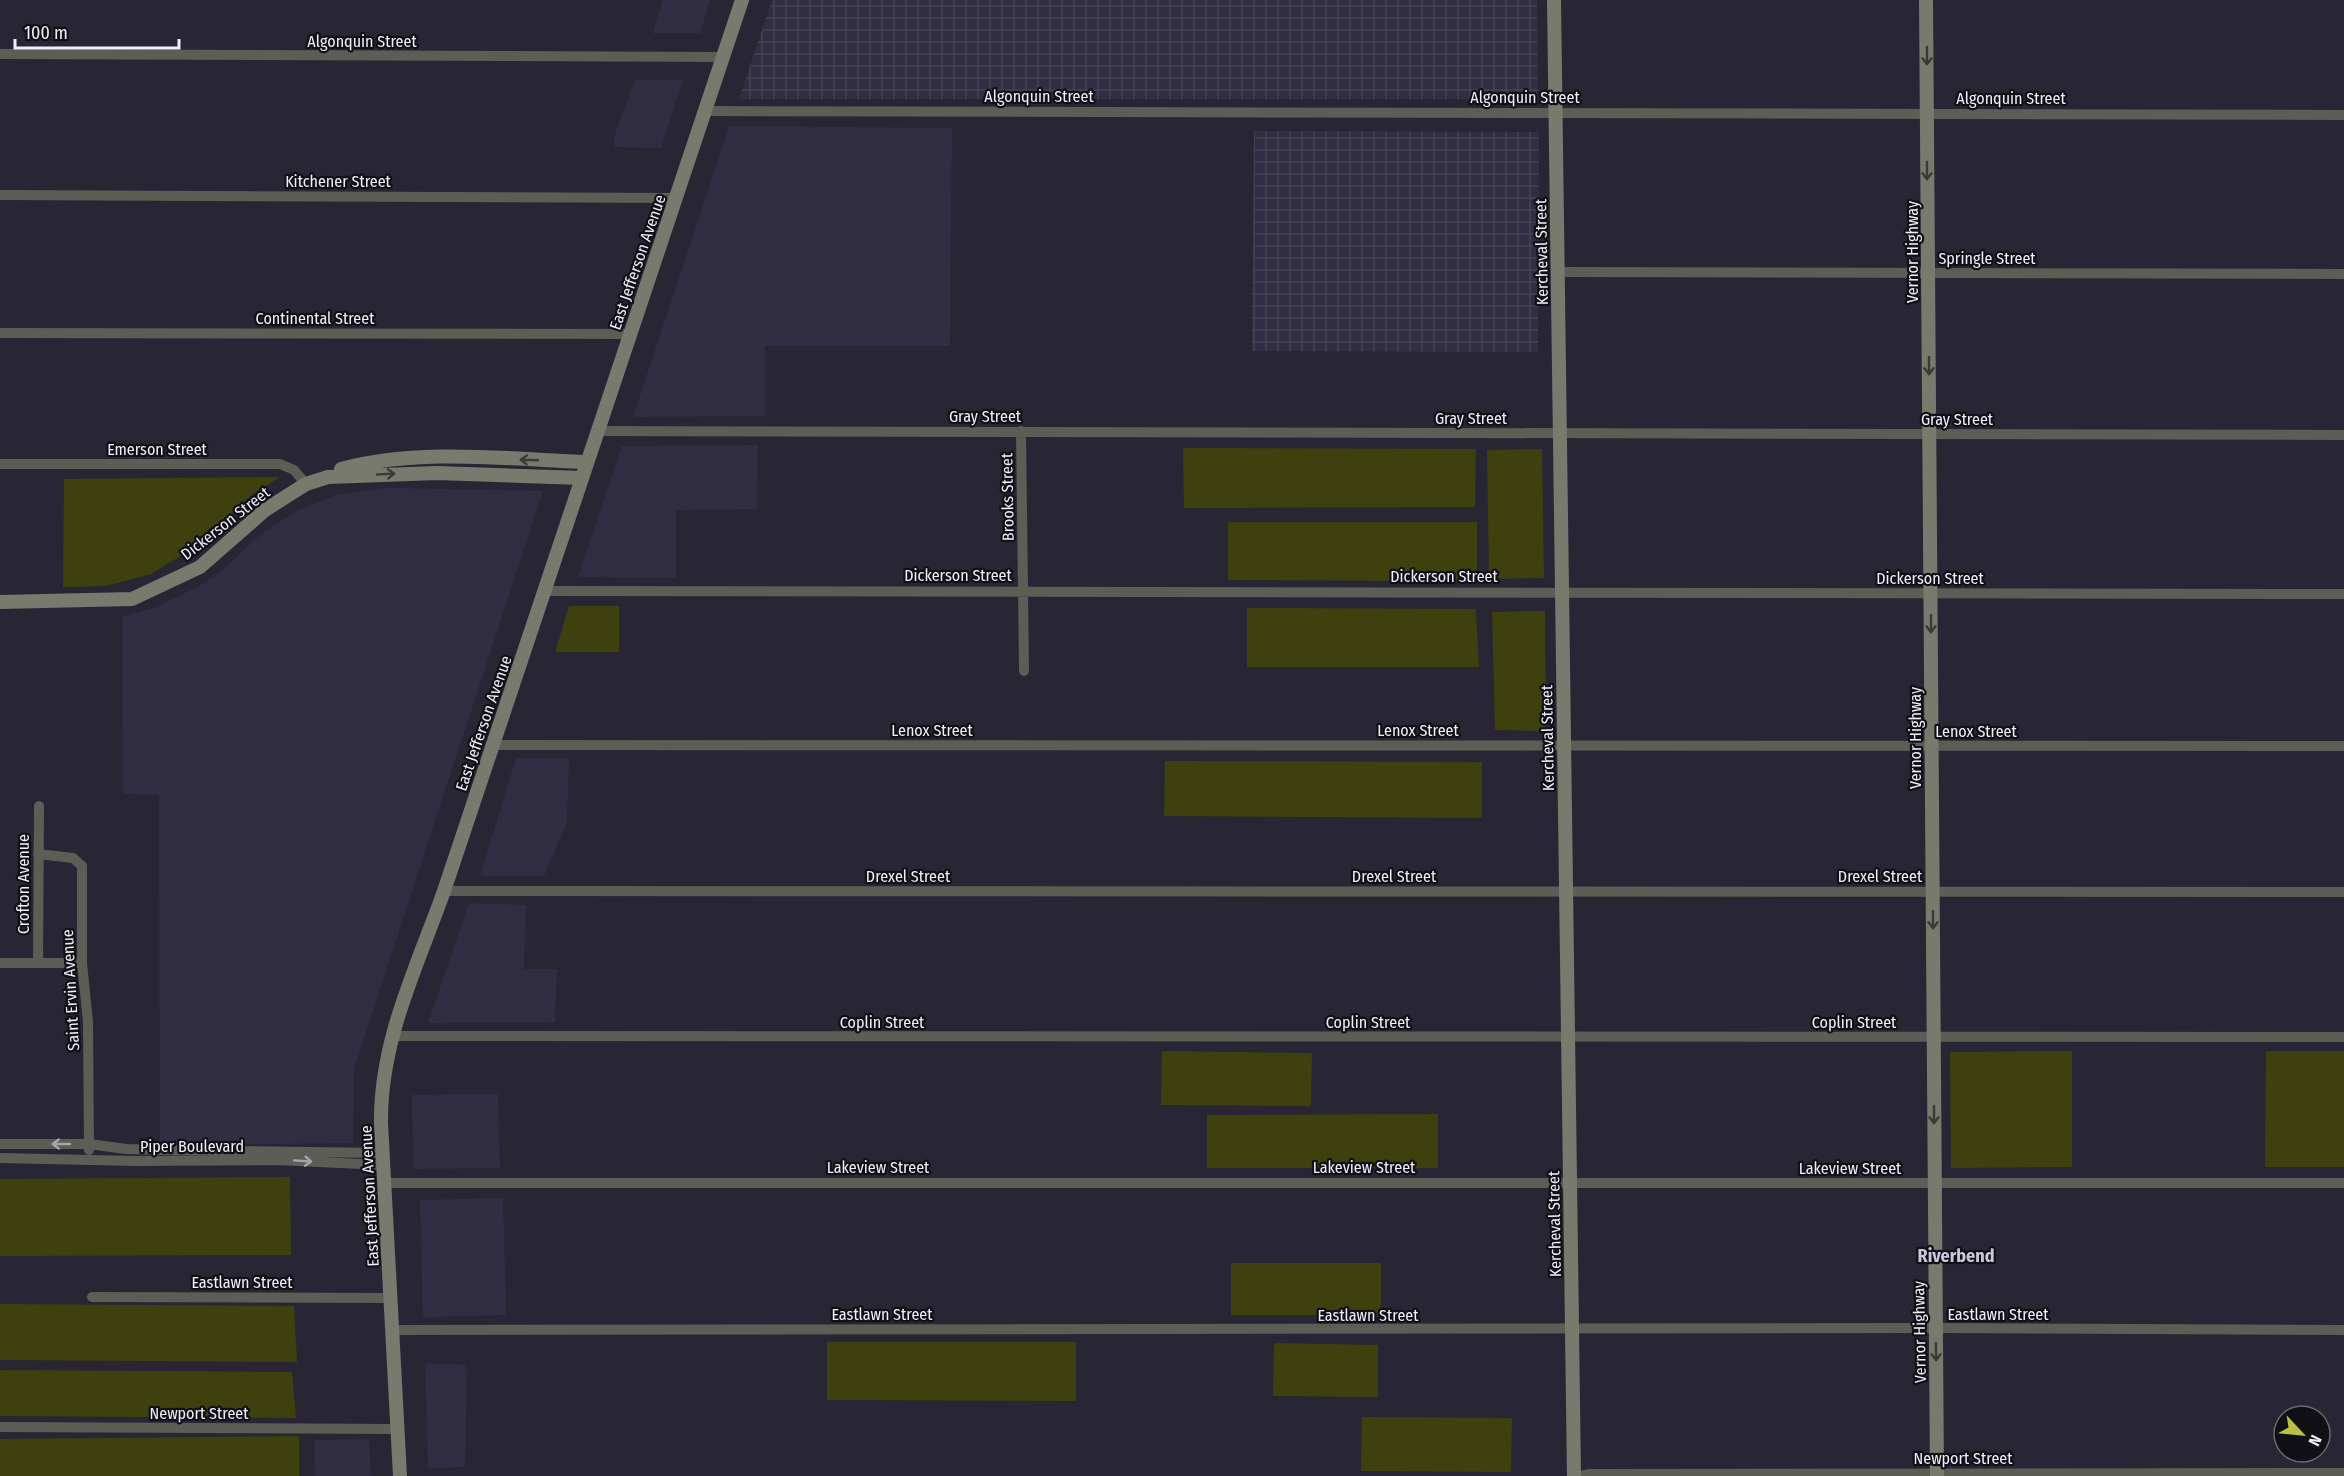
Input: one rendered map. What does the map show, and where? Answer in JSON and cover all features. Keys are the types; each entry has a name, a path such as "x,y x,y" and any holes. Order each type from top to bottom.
{"street":[{"name":"East Jefferson Avenue","path":"400,1476 381,1095 392,1036 417,960 444,891 742,0"},
{"name":"Kercheval Street","path":"1554,0 1574,1476"},
{"name":"Vernor Highway","path":"1926,0 1937,1475"},
{"name":"Algonquin Street","path":"0,54 723,57"},
{"name":"Algonquin Street","path":"705,111 1927,112 2344,115"},
{"name":"Kitchener Street","path":"0,195 676,198"},
{"name":"Springle Street","path":"1557,272 2344,274"},
{"name":"Continental Street","path":"0,333 630,334"},
{"name":"Gray Street","path":"597,431 2344,435"},
{"name":"Brooks Street","path":"1021,431 1024,671"},
{"name":"Dickerson Street","path":"328,477 350,467 431,457 587,462"},
{"name":"Emerson Street","path":"0,464 280,464 294,470 306,484"},
{"name":"Dickerson Street","path":"0,602 132,599 200,567 265,510 306,484 328,477 437,473 582,478"},
{"name":"Dickerson Street","path":"544,591 2344,594"},
{"name":"Lenox Street","path":"492,745 2344,746"},
{"name":"Crofton Avenue","path":"38,963 39,806"},
{"name":"Saint Ervin Avenue","path":"39,854 73,858 82,866 82,963 88,1022 89,1159"},
{"name":"Drexel Street","path":"444,891 2344,892"},
{"path":"0,963 82,963"},
{"name":"Coplin Street","path":"392,1036 2344,1036"},
{"name":"Piper Boulevard","path":"0,1144 89,1144 126,1149 383,1159"},
{"name":"Piper Boulevard","path":"0,1158 383,1159"},
{"name":"Lakeview Street","path":"384,1183 2344,1183"},
{"name":"Eastlawn Street","path":"92,1297 391,1298"},
{"name":"Eastlawn Street","path":"392,1330 1936,1328 2344,1330"},
{"name":"Newport Street","path":"0,1426 398,1429"},
{"name":"Newport Street","path":"1581,1476 1600,1473 1937,1475 2344,1473"}],"shaded area":[{"path":"663,0 710,0 700,33 653,33"},
{"path":"772,0 1537,0 1538,99 739,99"},
{"path":"635,80 683,80 661,148 613,147 616,131"},
{"path":"729,126 952,128 950,346 765,346 765,416 633,417"},
{"path":"1254,131 1539,132 1538,352 1252,351"},
{"path":"758,445 757,509 676,510 676,578 578,577 622,446"},
{"path":"1183,448 1476,449 1475,507 1184,508"},
{"path":"1542,449 1544,578 1489,579 1487,450"},
{"path":"280,477 253,494 200,544 151,574 106,586 63,587 64,479"},
{"path":"388,488 543,491 354,1069 353,1143 160,1145 159,795 123,794 122,617 156,607 198,587 223,570 261,534 298,510 337,495"},
{"path":"1228,522 1477,522 1477,581 1228,580"},
{"path":"569,606 619,606 619,652 555,652"},
{"path":"1247,608 1476,609 1479,667 1247,667"},
{"path":"1545,611 1546,731 1495,730 1492,612"},
{"path":"516,758 569,758 567,823 544,876 480,876"},
{"path":"1165,761 1482,762 1482,818 1164,816"},
{"path":"469,903 526,905 524,969 557,969 555,1022 428,1023"},
{"path":"1162,1051 1312,1053 1311,1106 1161,1105"},
{"path":"2072,1051 2072,1167 1951,1168 1950,1052"},
{"path":"2266,1051 2344,1051 2344,1167 2265,1167"},
{"path":"498,1094 500,1168 413,1169 412,1095"},
{"path":"1438,1114 1438,1168 1207,1168 1207,1115"},
{"path":"290,1177 291,1255 0,1256 0,1179"},
{"path":"503,1198 506,1315 423,1317 420,1200"},
{"path":"1231,1263 1381,1263 1381,1315 1231,1315"},
{"path":"0,1304 294,1306 297,1362 0,1360"},
{"path":"827,1342 1076,1342 1076,1401 827,1400"},
{"path":"1274,1343 1378,1345 1378,1397 1273,1396"},
{"path":"425,1363 467,1365 465,1467 428,1468"},
{"path":"0,1370 292,1372 296,1418 0,1416"},
{"path":"1362,1417 1512,1418 1511,1472 1361,1471"},
{"path":"299,1436 299,1476 0,1476 0,1439"},
{"path":"369,1439 371,1476 315,1476 314,1440"}],"district":[{"name":"Riverbend","path":"1956,1256"}]}
